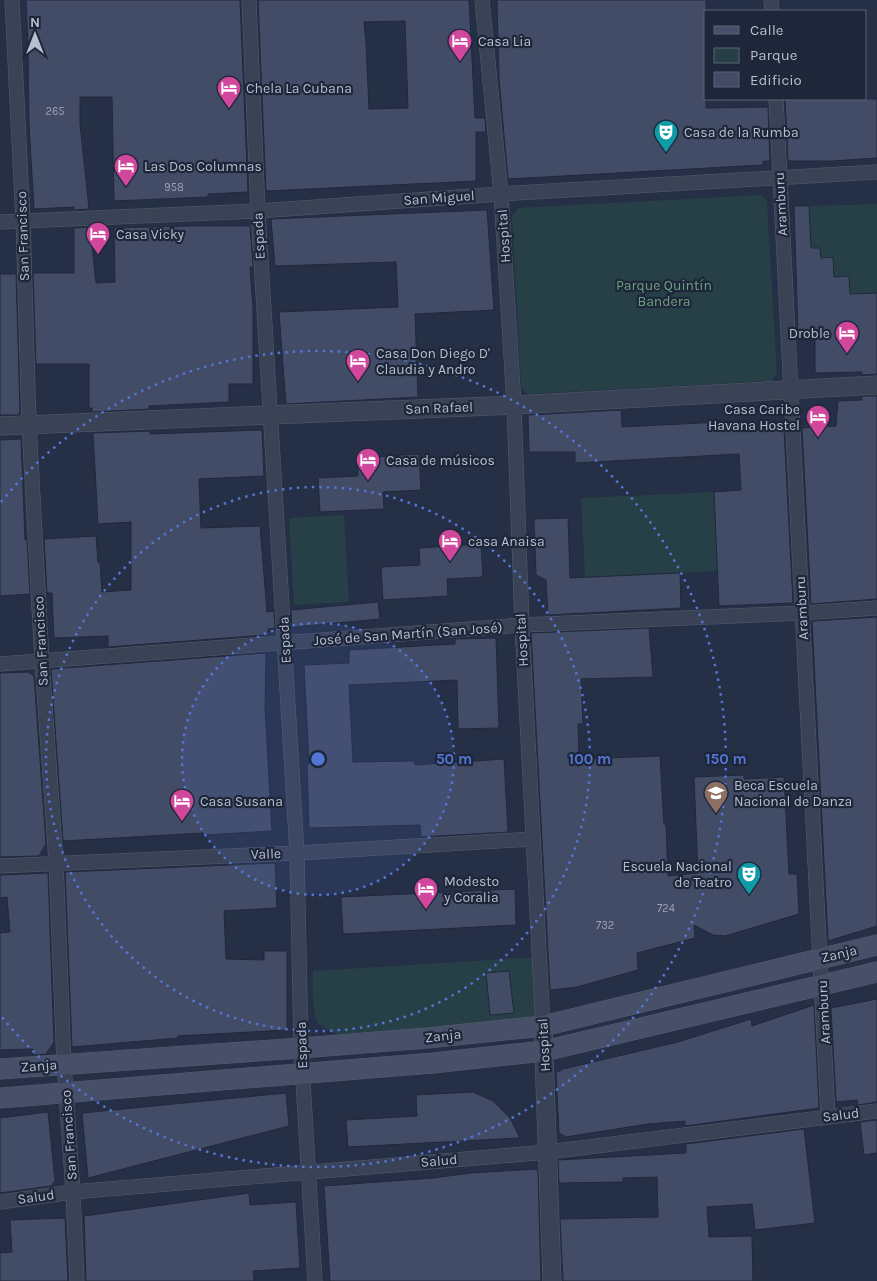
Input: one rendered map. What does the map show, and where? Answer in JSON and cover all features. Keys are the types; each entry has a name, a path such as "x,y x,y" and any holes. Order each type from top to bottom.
{"main road":[{"name":"Zanja","path":"0,1069 301,1048 543,1026 877,945"},
{"name":"Zanja","path":"0,1098 433,1063 544,1051 877,972"}],"street":[{"name":"San Francisco","path":"12,0 23,221 29,424 42,662 56,862 64,1064 77,1281"},
{"name":"Espada","path":"249,0 258,211 297,853 301,1048 315,1281"},
{"name":"Hospital","path":"482,0 501,194 514,405 522,625 543,1026 552,1281"},
{"name":"Aramburu","path":"776,100 828,1117"},
{"name":"San Miguel","path":"0,222 258,211 501,194 877,172"},
{"name":"San Rafael","path":"0,426 514,405 877,385"},
{"name":"José de San Martín (San José)","path":"0,664 522,625 877,608"},
{"name":"Valle","path":"0,866 56,862 297,853 532,839"},
{"name":"Salud","path":"0,1202 73,1192 548,1152 877,1111"}],"green space":[{"name":"Parque Quintín Bandera","path":"761,195 767,201 777,374 771,381 527,394 521,386 512,216 518,208"},
{"path":"877,204 877,293 850,294 849,277 834,277 833,258 821,258 820,248 811,248 809,206"},
{"path":"714,492 718,571 585,577 581,498"},
{"path":"344,515 349,602 294,605 289,518"},
{"path":"539,957 543,1026 337,1034 325,1029 316,1019 313,998 313,971"}],"building":[{"path":"26,0 240,0 248,192 208,194 208,197 114,201 112,97 80,97 80,124 89,209 74,210 74,207 34,209 29,125"},
{"path":"258,0 469,0 475,118 485,118 486,132 476,132 476,181 266,191","holes":["405,21 408,108 369,109 364,22"]},
{"path":"497,0 706,0 706,10 704,10 704,100 706,100 706,108 768,107 770,161 763,161 763,165 508,179 499,79"},
{"path":"877,99 877,158 788,161 785,100"},
{"path":"794,206 809,206 811,248 820,248 821,258 833,257 834,277 849,276 850,294 877,293 877,374 862,375 862,372 815,373 815,334 798,335"},
{"path":"487,210 494,310 415,314 418,397 286,404 279,312 398,307 396,262 275,266 271,219"},
{"path":"250,226 253,265 253,267 250,267 253,308 253,384 229,384 229,402 149,406 149,409 92,412 92,408 89,408 89,364 36,364 33,273 74,273 74,228 90,227 96,283 115,282 114,228"},
{"path":"0,274 16,274 20,412 18,415 0,415"},
{"path":"862,396 877,396 877,599 811,604 802,428 836,426 838,401 862,400"},
{"path":"621,410 622,427 741,421 742,431 784,429 793,603 719,606 714,492 741,490 739,454 575,463 575,452 529,452 528,415"},
{"path":"262,430 264,476 199,479 201,528 260,526 267,612 274,611 275,628 268,629 268,634 266,635 108,647 108,636 54,638 52,593 47,593 44,539 96,536 102,592 131,590 131,522 98,524 93,433 150,431 150,434"},
{"path":"21,439 25,540 27,540 30,594 0,596 0,440"},
{"path":"419,454 421,490 383,492 384,509 320,512 318,478 358,476 358,458"},
{"path":"568,518 570,578 680,573 681,608 548,615 546,580 536,575 534,519"},
{"path":"481,544 483,577 447,579 448,596 383,600 381,567 420,565 419,548"},
{"path":"378,602 380,619 292,627 291,610"},
{"path":"877,617 877,926 828,941 812,621"},
{"path":"649,628 653,677 581,679 583,724 578,724 579,759 660,756 668,876 698,873 694,777 744,775 744,779 784,777 789,874 797,874 799,914 725,936 713,935 694,925 695,938 637,953 638,970 577,987 550,990 531,633"},
{"path":"496,638 499,728 458,729 457,680 349,685 353,762 414,761 415,765 504,759 508,832 421,837 420,825 309,828 307,764 309,764 304,665 349,663 349,650 455,644 455,639"},
{"path":"266,653 265,708 272,831 63,841 51,669"},
{"path":"28,672 34,676 46,844 39,856 0,857 0,673"},
{"path":"275,863 277,908 224,911 226,959 264,960 264,951 287,951 287,1030 178,1036 178,1038 72,1047 65,872"},
{"path":"48,873 54,1042 46,1054 33,1055 33,1049 0,1050 0,933 10,932 7,897 0,898 0,875"},
{"path":"515,889 516,925 343,934 341,897"},
{"path":"509,971 514,1013 490,1015 486,973"},
{"path":"877,999 877,1102 858,1105 857,1100 836,1102 831,1008"},
{"path":"814,1005 819,1108 685,1126 685,1121 648,1124 566,1137 559,1133 556,1073 563,1069 678,1042 751,1019 752,1026"},
{"path":"473,1092 493,1101 510,1118 520,1138 348,1147 346,1120 417,1116 416,1095"},
{"path":"286,1093 289,1126 88,1178 82,1113"},
{"path":"48,1112 55,1181 51,1186 0,1193 0,1118"},
{"path":"877,1120 877,1153 864,1155 860,1122"},
{"path":"804,1129 815,1223 755,1230 752,1204 707,1207 709,1237 752,1236 753,1281 563,1281 560,1219 658,1217 657,1177 623,1178 623,1182 559,1183 558,1160 686,1153 686,1144"},
{"path":"536,1169 538,1172 541,1281 330,1281 324,1186"},
{"path":"249,1193 250,1205 296,1202 300,1268 253,1271 254,1281 86,1281 84,1216"},
{"path":"65,1218 68,1281 0,1281 0,1253 12,1252 10,1220"}],"place":[{"name":"Casa Lia","path":"460,62"},
{"name":"Chela La Cubana","path":"229,109"},
{"name":"Casa de la Rumba","path":"666,153"},
{"name":"Las Dos Columnas","path":"126,187"},
{"name":"Casa Vicky","path":"98,255"},
{"name":"Droble","path":"847,354"},
{"name":"Casa Don Diego D' Claudia y Andro","path":"358,382"},
{"name":"Casa Caribe Havana Hostel","path":"818,438"},
{"name":"Casa de músicos","path":"368,481"},
{"name":"casa Anaisa","path":"450,562"},
{"name":"Beca Escuela Nacional de Danza","path":"716,814"},
{"name":"Casa Susana","path":"182,822"},
{"name":"Escuela Nacional de Teatro","path":"749,895"},
{"name":"Modesto y Coralia","path":"426,910"}]}
